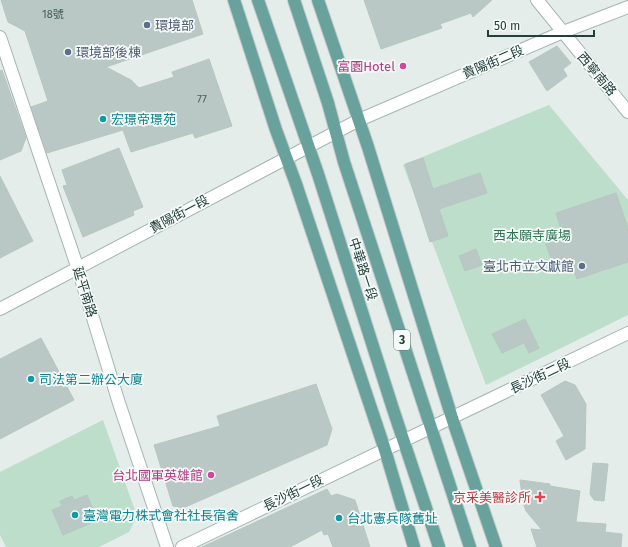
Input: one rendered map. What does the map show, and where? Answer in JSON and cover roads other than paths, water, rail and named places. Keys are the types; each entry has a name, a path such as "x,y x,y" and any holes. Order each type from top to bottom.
{"main road":[{"path":"234,0 385,450 414,547"},
{"name":"中華路一段","path":"258,0 439,547"},
{"name":"中華路一段","path":"294,0 336,131 349,177 470,547"},
{"name":"3","path":"318,0 359,120 452,418 496,547"}],"street":[{"name":"西寧南路","path":"537,0 628,112"},
{"name":"貴陽街二段","path":"359,120 564,32 628,7"},
{"name":"延平南路","path":"0,37 78,269 118,400 167,547"},
{"name":"貴陽街一段","path":"0,309 78,269 286,157 359,120"},
{"name":"長沙街二段","path":"431,428 628,333"},
{"name":"長沙街一段","path":"182,547 431,428"}],"place":[{"name":"環境部","path":"147,25"},
{"name":"環境部後棟","path":"68,52"},
{"name":"富園Hotel","path":"403,66"},
{"name":"宏璟帝璟苑","path":"103,119"},
{"name":"臺北市立文獻館","path":"582,266"},
{"name":"司法第二辦公大廈","path":"31,379"},
{"name":"台北國軍英雄館","path":"211,475"},
{"name":"京采美醫診所","path":"540,497"},
{"name":"臺灣電力株式會社社長宿舍","path":"75,515"},
{"name":"台北憲兵隊舊址","path":"339,518"}],"park label":[{"name":"西本願寺廣場","path":"532,235"}]}
